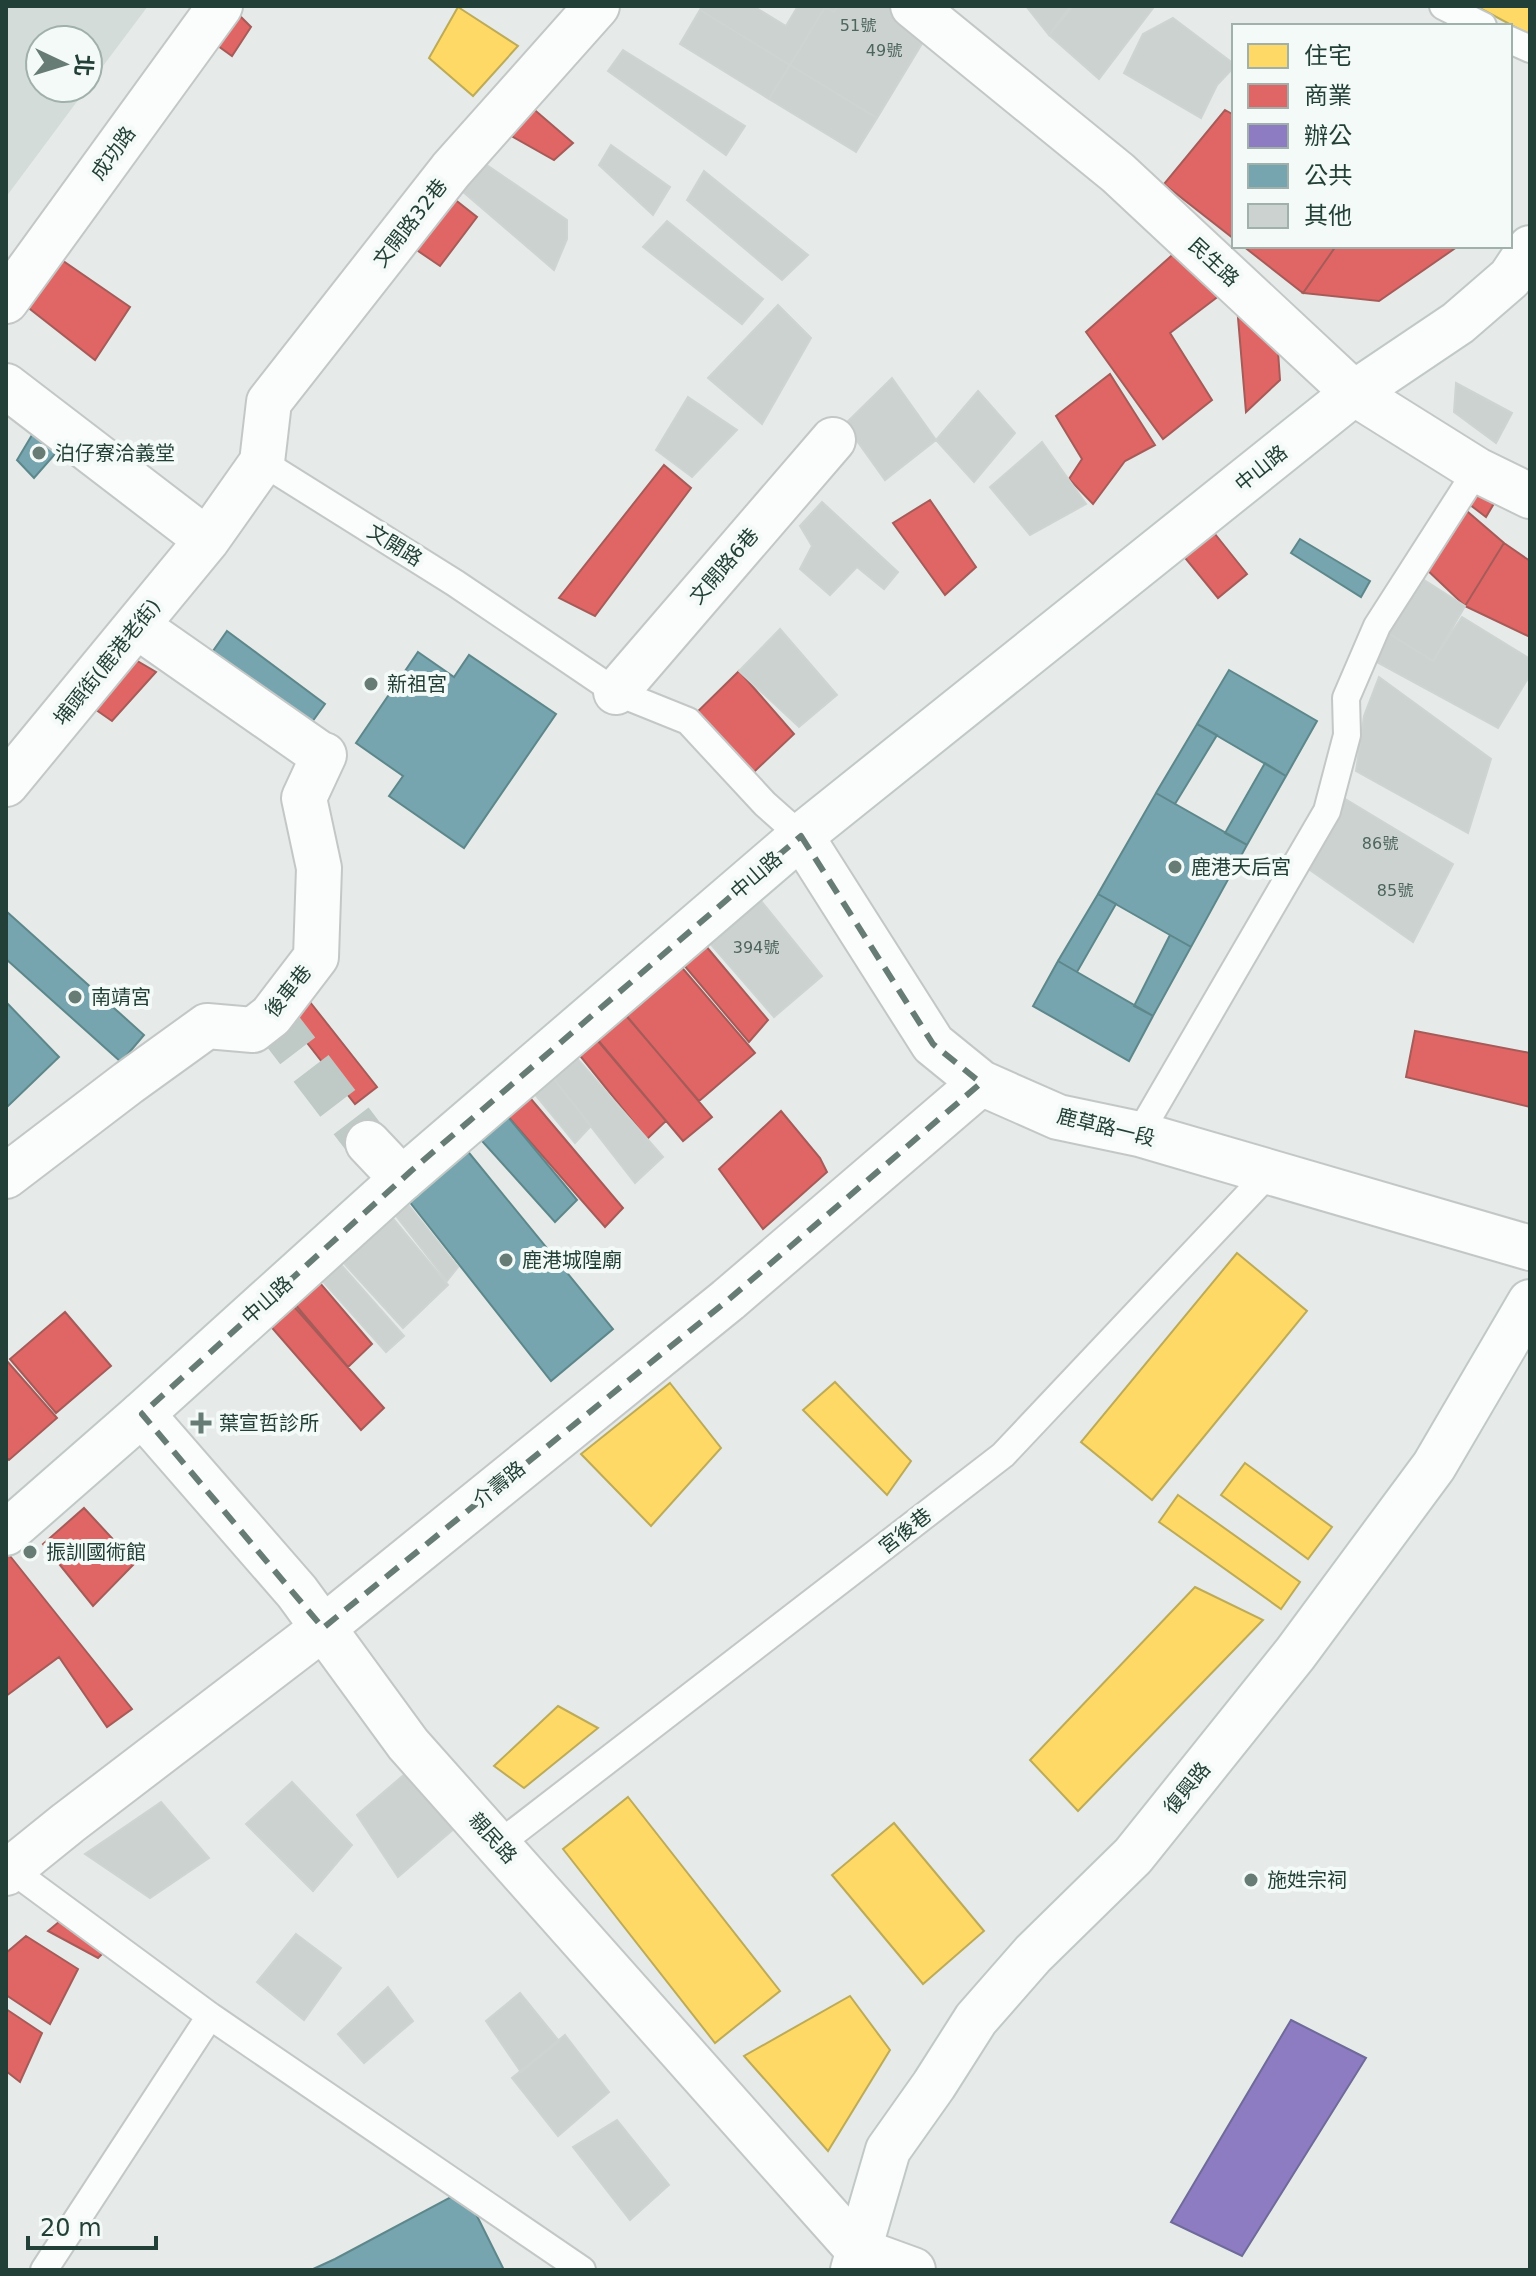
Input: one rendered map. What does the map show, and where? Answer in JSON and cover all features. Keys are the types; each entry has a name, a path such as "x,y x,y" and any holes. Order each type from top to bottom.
{"street":[{"name":"成功路","path":"6,301 220,6"},
{"name":"文開路32巷","path":"262,462 269,402 451,170 597,6"},
{"name":"民生路","path":"913,6 1118,173 1354,393 1477,470 1530,496"},
{"name":"中山路","path":"6,1533 402,1179 801,836 1354,393 1458,323 1510,278 1530,248"},
{"path":"6,386 207,540 262,462"},
{"name":"文開路6巷","path":"616,692 833,440"},
{"name":"埔頭街(鹿港老街)","path":"6,784 207,540"},
{"name":"後車巷","path":"6,1176 207,1026 253,1030 271,1016 316,957 319,868 304,798 324,756 137,626"},
{"name":"鹿草路一段","path":"801,836 933,1044 981,1083 1058,1117 1139,1134 1530,1248"},
{"name":"介壽路","path":"9,1872 68,1823 323,1628 728,1300 981,1083"},
{"path":"368,1143 402,1179"},
{"name":"復興路","path":"855,2260 888,2150 976,2019 1033,1954 1133,1856 1295,1654 1434,1466 1530,1302"},
{"name":"親民路","path":"142,1414 297,1592 408,1744 499,1844 855,2260"},
{"path":"855,2260 913,2270"}],"lane":[{"path":"1443,6 1479,24"},
{"name":"文開路","path":"262,462 455,583 616,692 688,721 765,804 801,836"},
{"path":"1139,1134 1327,811 1347,735 1346,698 1352,684 1383,614 1477,470"},
{"name":"宮後巷","path":"499,1844 1003,1455 1270,1172"},
{"path":"9,1872 210,2016 582,2270"},
{"path":"44,2270 210,2016"}],"highlighted area":[{"path":"801,836 933,1044 981,1083 728,1300 323,1628 142,1414 411,1171"}],"shaded area":[{"path":"6,6 148,6 104,65 104,24 24,24 24,104 75,104 6,197"}],"building: 住宅":[{"path":"1476,6 1530,6 1530,35"},
{"path":"458,7 518,46 473,96 429,58"},
{"path":"1237,1253 1307,1311 1152,1500 1081,1442"},
{"path":"835,1382 911,1461 887,1495 803,1410"},
{"path":"670,1383 721,1448 651,1526 581,1454"},
{"path":"1245,1463 1332,1527 1308,1559 1221,1495"},
{"path":"1178,1495 1300,1582 1281,1609 1159,1522"},
{"path":"1195,1587 1263,1620 1078,1811 1030,1760"},
{"path":"558,1706 598,1728 524,1788 494,1766"},
{"path":"628,1797 780,1991 715,2043 563,1849"},
{"path":"894,1823 984,1931 923,1984 832,1875"},
{"path":"850,1996 890,2050 828,2151 744,2056"}],"building: 商業":[{"path":"230,6 251,27 232,56 200,33"},
{"path":"530,106 573,143 554,160 492,125"},
{"path":"1225,110 1232,114 1232,237 1164,184"},
{"path":"425,176 477,217 440,266 386,229"},
{"path":"1246,248 1335,248 1303,293"},
{"path":"1335,248 1454,249 1379,301 1303,293"},
{"path":"1179,249 1228,289 1170,333 1212,400 1163,439 1086,332"},
{"path":"53,254 130,307 95,360 21,302"},
{"path":"1237,306 1277,337 1280,380 1246,412"},
{"path":"1110,374 1155,445 1125,461 1093,504 1069,479 1082,459 1056,416"},
{"path":"664,465 691,488 595,616 559,598"},
{"path":"1477,480 1499,495 1486,517 1461,498"},
{"path":"930,500 976,567 945,595 893,523"},
{"path":"1461,506 1504,543 1465,606 1423,566"},
{"path":"1211,529 1247,574 1218,598 1181,553"},
{"path":"1504,543 1530,561 1530,637 1465,606"},
{"path":"122,652 156,672 112,721 82,700"},
{"path":"739,671 794,734 738,787 688,721"},
{"path":"700,939 768,1020 749,1042 678,958"},
{"path":"678,963 755,1053 699,1101 622,1011"},
{"path":"306,997 377,1087 355,1104 290,1021"},
{"path":"615,1002 712,1117 683,1141 587,1027"},
{"path":"1415,1031 1530,1053 1530,1107 1406,1077"},
{"path":"592,1034 666,1121 647,1139 573,1047"},
{"path":"520,1086 623,1208 605,1227 498,1105"},
{"path":"781,1111 820,1158 827,1172 763,1229 719,1169"},
{"path":"308,1269 372,1344 348,1367 283,1290"},
{"path":"281,1292 384,1408 361,1430 260,1314"},
{"path":"65,1312 111,1366 56,1413 10,1359"},
{"path":"6,1360 57,1418 9,1460 6,1457"},
{"path":"84,1508 135,1563 93,1606 43,1544"},
{"path":"6,1551 132,1709 107,1727 59,1657 6,1696"},
{"path":"66,1916 107,1949 98,1958 48,1931"},
{"path":"26,1936 78,1969 50,2024 6,1995 6,1953"},
{"path":"6,2009 42,2033 20,2082 6,2071"}],"building: 辦公":[{"path":"1291,2020 1366,2058 1242,2256 1171,2222"}],"building: 公共":[{"name":"泊仔寮洽義堂","path":"38,425 63,445 34,478 17,460"},
{"path":"1300,539 1370,581 1361,597 1291,553"},
{"path":"227,631 325,704 304,733 206,661"},
{"name":"新祖宮","path":"418,652 454,677 469,655 556,714 464,848 389,796 403,776 356,743"},
{"path":"1229,670 1317,721 1286,776 1197,724"},
{"path":"1197,724 1217,735 1175,804 1156,793"},
{"path":"1265,763 1286,776 1247,845 1225,833"},
{"path":"1156,793 1247,845 1191,947 1098,894"},
{"path":"1098,894 1116,904 1077,972 1058,961"},
{"name":"南靖宮","path":"6,911 144,1035 121,1062 6,959"},
{"path":"1170,935 1191,947 1153,1016 1134,1006"},
{"path":"1058,961 1153,1016 1129,1061 1033,1006"},
{"path":"6,1002 59,1057 6,1108"},
{"path":"498,1105 577,1200 555,1222 473,1131"},
{"name":"鹿港城隍廟","path":"461,1143 613,1329 551,1381 401,1191"},
{"path":"464,2190 504,2270 311,2270 335,2259"}],"building: 其他":[{"path":"702,6 753,6 786,26 798,6 838,6 834,12 825,7 790,65 700,10"},
{"path":"838,6 898,6 932,27 877,118 790,65 825,7 834,12"},
{"path":"1026,6 1070,6 1049,35"},
{"path":"1073,6 1153,8 1099,79 1049,35"},
{"path":"700,10 790,65 769,99 680,44"},
{"path":"1173,18 1232,62 1232,69 1217,85 1201,118 1124,73 1143,34"},
{"path":"623,50 745,126 726,155 608,71"},
{"path":"790,65 877,118 856,152 769,99"},
{"path":"611,145 670,187 653,215 599,165"},
{"path":"481,161 567,220 567,239 554,270 462,191"},
{"path":"704,171 808,255 782,280 687,200"},
{"path":"667,221 763,299 742,324 643,247"},
{"path":"778,305 811,338 762,424 708,378"},
{"path":"892,378 936,440 885,480 845,424"},
{"path":"1456,383 1512,413 1496,443 1454,412"},
{"path":"978,391 1015,433 974,482 936,440"},
{"path":"688,397 737,430 692,477 656,450"},
{"path":"1042,442 1086,504 1030,535 990,487"},
{"path":"822,502 898,572 884,589 857,567 830,595 800,569 812,546 800,526"},
{"path":"1410,571 1465,606 1433,661 1377,626"},
{"path":"1462,617 1530,659 1530,675 1498,728 1364,655 1377,626 1433,661"},
{"path":"780,629 837,695 799,727 739,671"},
{"path":"1379,677 1491,759 1468,833 1356,771 1364,716"},
{"path":"1342,797 1453,864 1413,942 1307,868"},
{"path":"757,896 822,976 774,1017 708,941"},
{"path":"568,1048 663,1157 635,1183 547,1070"},
{"path":"547,1070 591,1126 575,1143 528,1086"},
{"path":"402,1197 458,1267 447,1281 389,1207"},
{"path":"381,1204 448,1285 403,1328 330,1248"},
{"path":"328,1250 404,1336 386,1352 310,1267"},
{"path":"413,1767 462,1822 398,1877 357,1815"},
{"path":"292,1782 352,1845 313,1891 246,1824"},
{"path":"161,1802 209,1858 150,1898 85,1854"},
{"path":"296,1934 341,1968 304,2020 257,1982"},
{"path":"388,1987 413,2021 364,2063 338,2034"},
{"path":"520,1993 559,2041 521,2072 486,2021"},
{"path":"565,2035 609,2092 558,2136 512,2078"},
{"path":"617,2120 669,2185 630,2220 573,2147"}],"tunnel":[{"path":"271,1016 368,1143"}],"place":[{"name":"泊仔寮洽義堂","path":"39,453"},
{"name":"新祖宮","path":"371,684"},
{"name":"鹿港天后宮","path":"1175,867"},
{"name":"南靖宮","path":"75,997"},
{"name":"鹿港城隍廟","path":"506,1260"},
{"name":"葉宣哲診所","path":"201,1423"},
{"name":"振訓國術館","path":"30,1552"},
{"name":"施姓宗祠","path":"1251,1880"}]}
